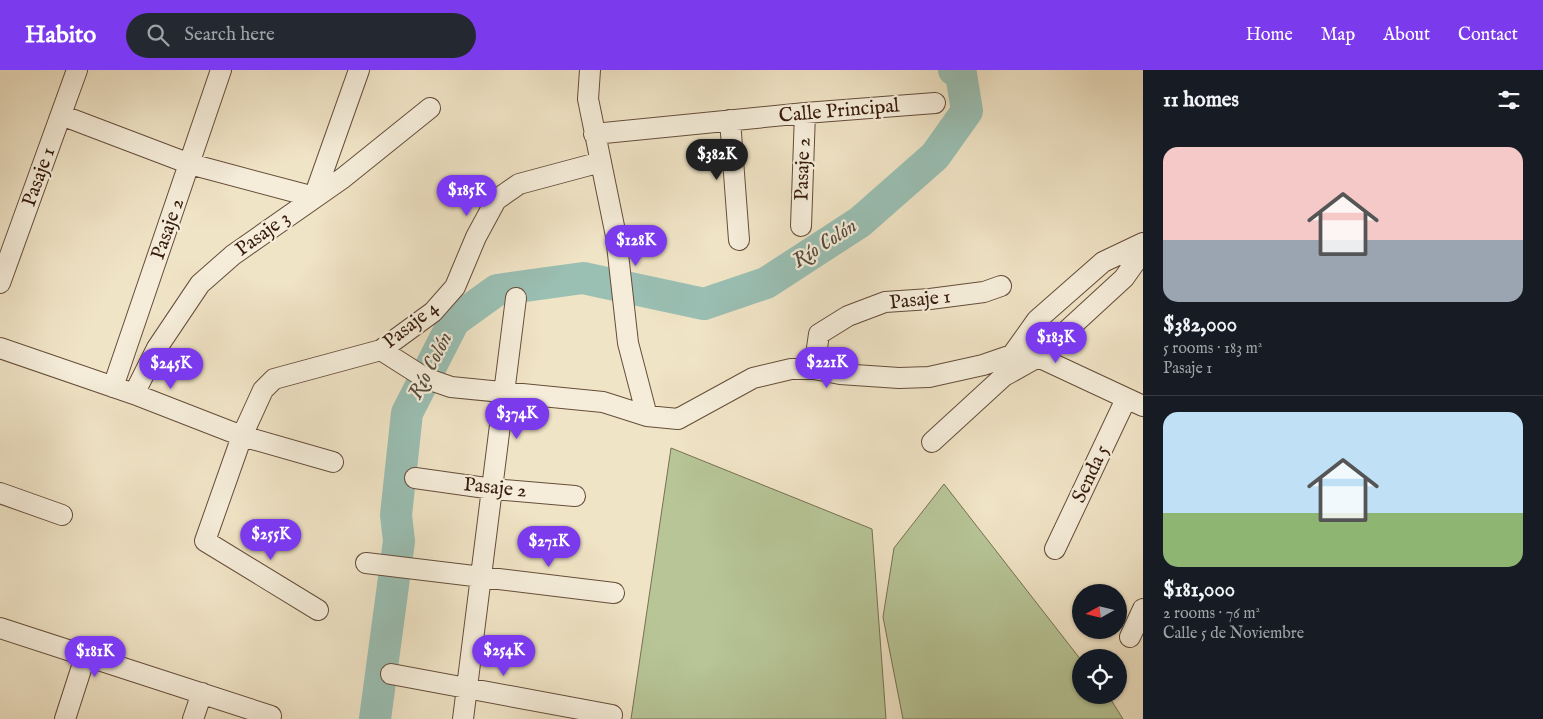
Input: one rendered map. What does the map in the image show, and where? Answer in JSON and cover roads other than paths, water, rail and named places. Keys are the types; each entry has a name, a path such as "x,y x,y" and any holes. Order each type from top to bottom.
{"street":[{"name":"Pasaje 1","path":"0,283 77,70"},
{"name":"Pasaje 2","path":"113,387 190,164 220,70"},
{"path":"61,115 190,164 314,197 359,70"},
{"path":"590,70 588,99 616,236 628,343 647,416"},
{"name":"Calle Principal","path":"594,134 805,113 935,103"},
{"name":"Pasaje 3","path":"134,394 157,348 200,284 233,255 342,178 430,108"},
{"name":"Pasaje 2","path":"801,226 805,113"},
{"path":"730,120 739,240"},
{"name":"Pasaje 4","path":"318,610 205,541 242,436 263,390 274,379 381,350 433,312 455,287 476,237 496,200 519,184 601,162"},
{"path":"1012,355 1037,320 1103,262 1143,243"},
{"path":"932,442 1004,376 1038,357 1124,278 1143,251"},
{"name":"Pasaje 1","path":"814,369 819,334 848,316 885,302 930,300 984,292 1002,286"},
{"path":"463,719 516,298"},
{"path":"0,348 134,394 242,436 333,462"},
{"path":"381,350 426,378 451,387 603,402 647,416 678,419 753,378 791,369 814,369 840,374 929,378 983,365 1012,355 1038,357 1135,403"},
{"name":"Senda 5","path":"1055,549 1135,403"},
{"name":"Pasaje 2","path":"415,478 492,489 575,496"},
{"path":"0,493 62,515"},
{"path":"366,563 403,569 614,593"},
{"path":"1130,637 1143,610"},
{"path":"0,628 85,657 144,673 271,716"},
{"path":"65,719 85,657"},
{"path":"391,674 466,688 550,711 612,715"},
{"path":"193,719 202,693"}],"waterway":[{"name":"Río Colón","path":"375,719 399,541 396,515 407,413 454,321 497,290 583,278 704,304 766,283 860,222 935,156 967,111 961,74 954,70"}]}
